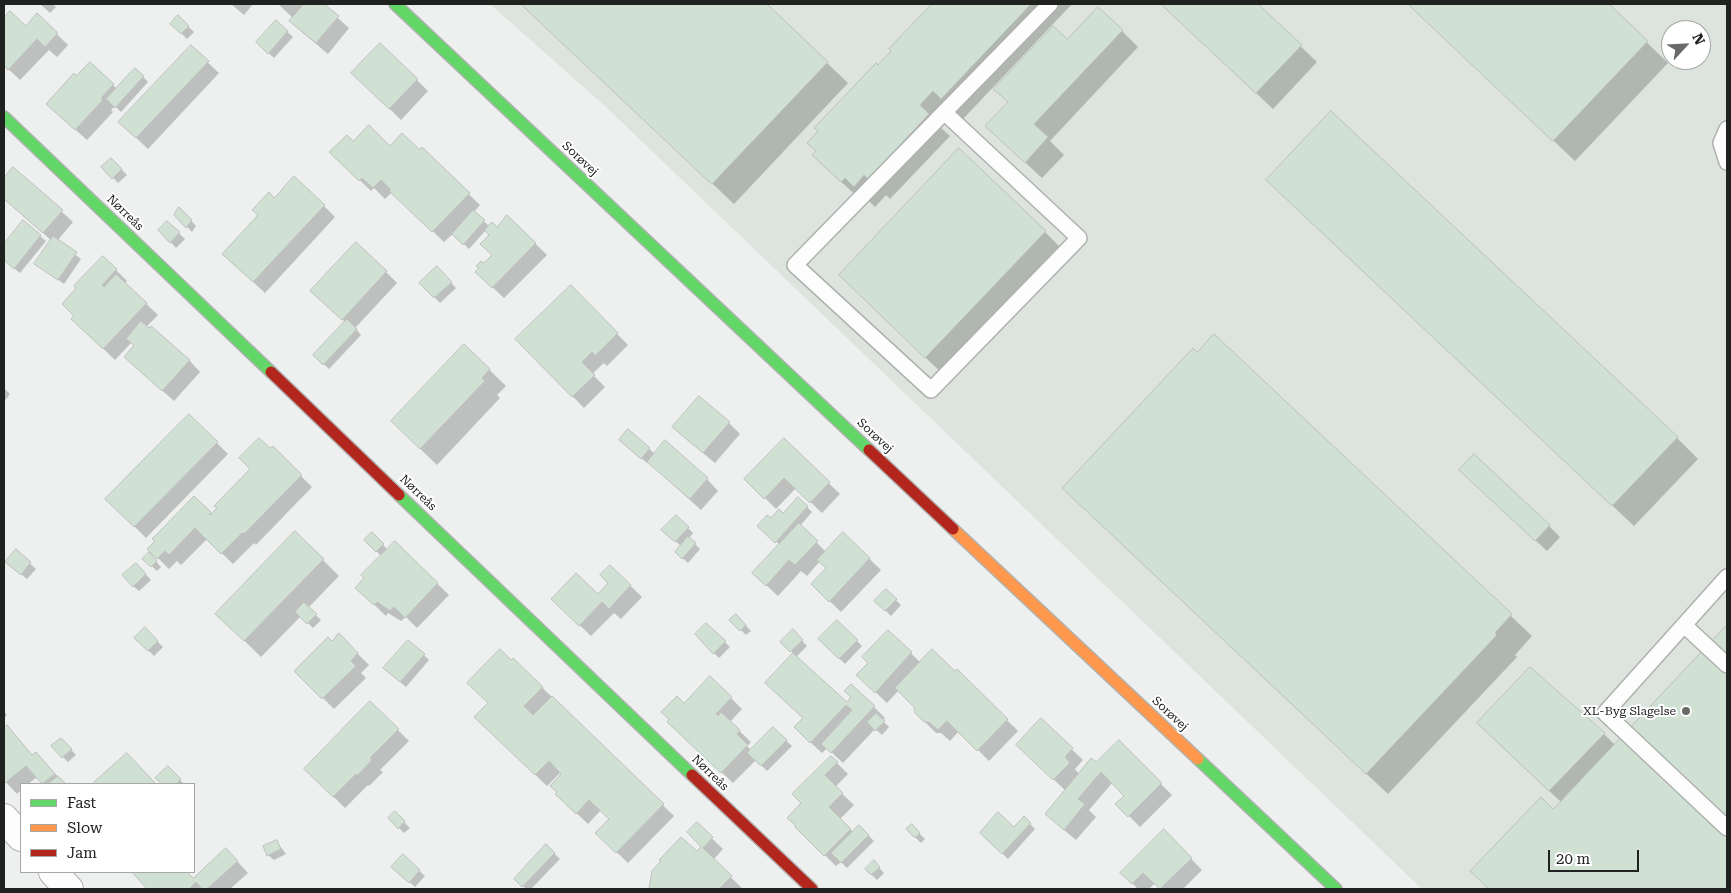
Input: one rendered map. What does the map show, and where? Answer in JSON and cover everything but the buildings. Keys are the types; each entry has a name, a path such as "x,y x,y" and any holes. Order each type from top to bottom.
{"street":[{"name":"Sorøvej","path":"395,4 1336,889"},
{"name":"Nørreås","path":"4,117 812,889"},
{"path":"4,818 20,836"},
{"path":"54,873 70,889"}],"lane":[{"path":"945,113 1079,238 931,390 795,265 1050,4"},
{"path":"1727,129 1721,143 1727,162"},
{"path":"1727,577 1605,712 1727,828"},
{"path":"1684,625 1727,665"}],"shaded area":[{"path":"490,4 1727,4 1727,889 1422,889 606,107"}],"traffic: fast":[{"path":"395,4 869,450"},
{"path":"4,117 271,372"},
{"path":"399,495 692,775"},
{"path":"1198,759 1336,889"}],"traffic: slow":[{"path":"953,529 1198,759"}],"traffic: jam":[{"path":"271,372 399,495"},
{"path":"869,450 953,529"},
{"path":"692,775 812,889"}],"place":[{"name":"XL-Byg Slagelse","path":"1686,711"}]}
